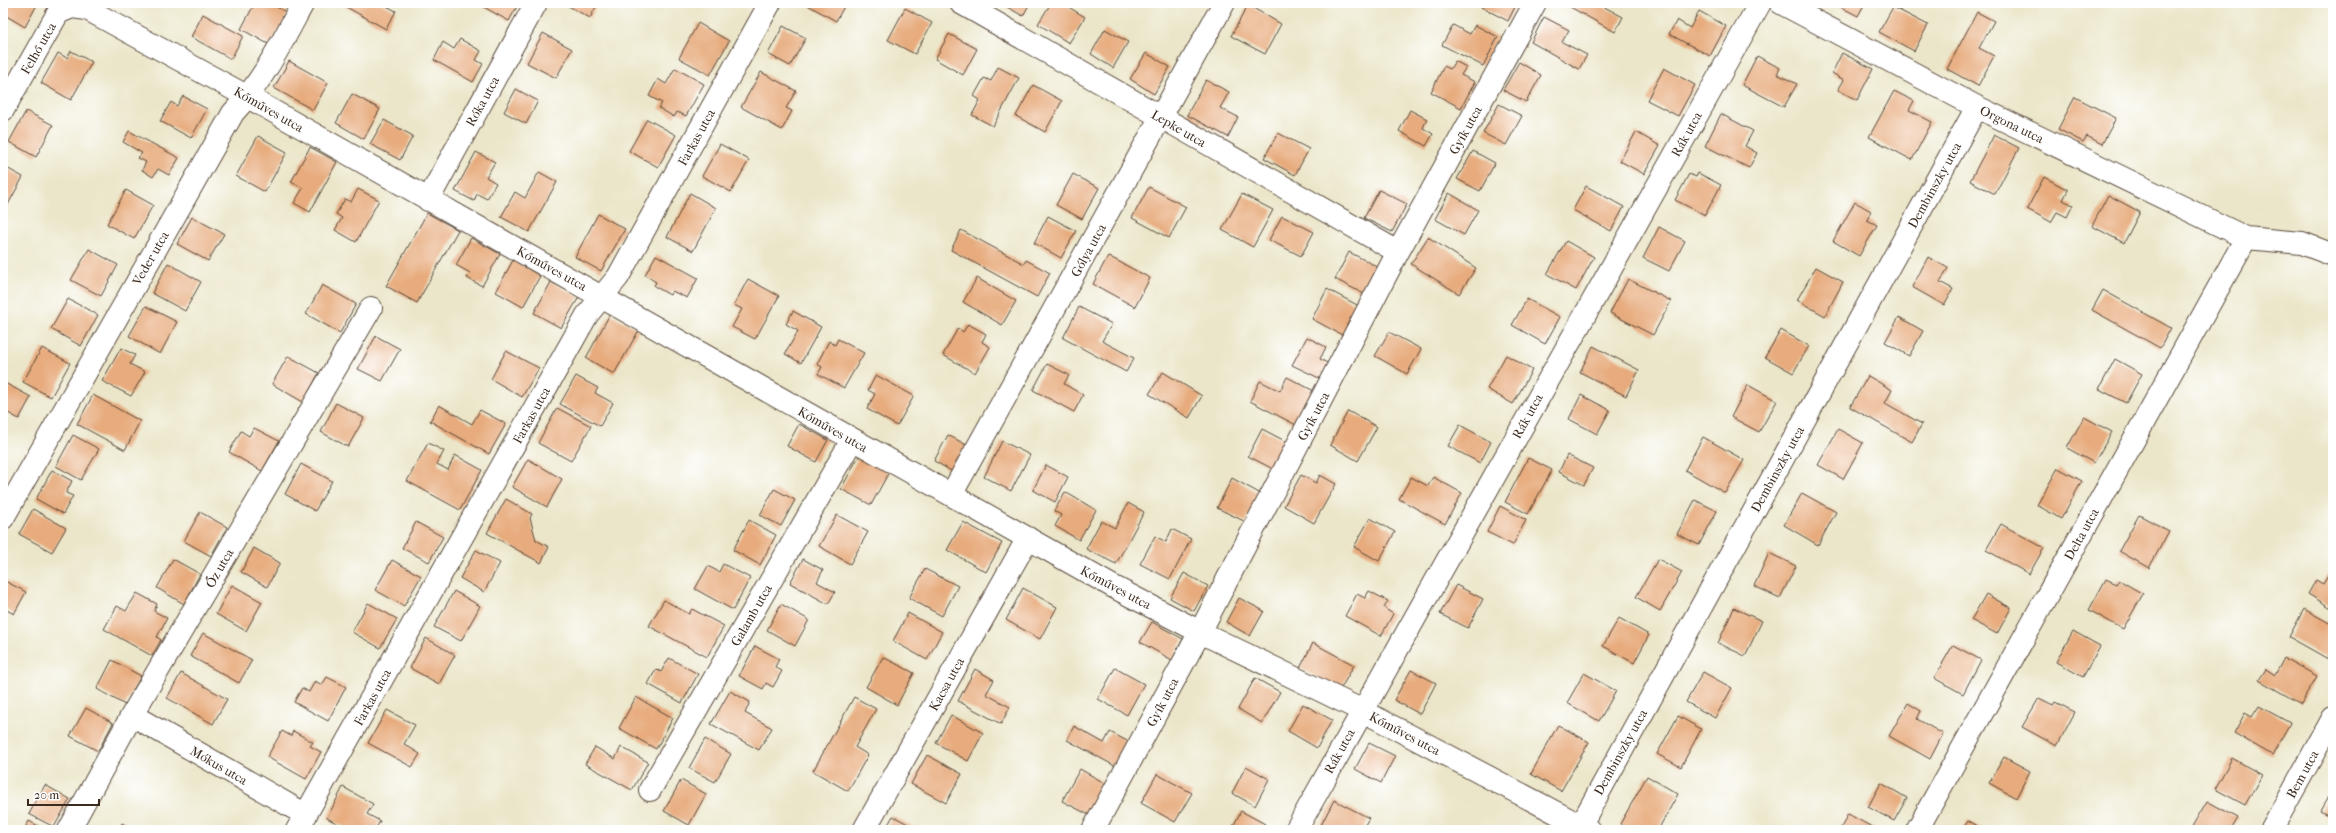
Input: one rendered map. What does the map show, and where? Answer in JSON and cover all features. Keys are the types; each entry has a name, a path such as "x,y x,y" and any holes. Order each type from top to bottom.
{"street":[{"name":"Veder utca","path":"3,518 233,113 248,97 265,72 303,3"},
{"name":"Róka utca","path":"428,200 536,3"},
{"name":"Farkas utca","path":"301,822 583,322 618,277 770,3"},
{"name":"Lepke utca","path":"962,3 1398,252"},
{"name":"Gólya utca","path":"951,496 1162,118 1224,3"},
{"name":"Gyík utca","path":"1093,830 1200,632 1398,252 1535,3"},
{"name":"Rák utca","path":"1296,830 1361,710 1760,3"},
{"name":"Orgona utca","path":"1781,3 1977,107 2246,238"},
{"name":"Felhő utca","path":"3,110 58,14 72,6 87,9"},
{"name":"Kőműves utca","path":"87,9 248,97 428,200 602,296 951,496 1200,632 1361,710 1582,828"},
{"name":"Dembinszky utca","path":"1582,828 1977,107"},
{"path":"2246,238 2302,243 2333,255"},
{"name":"Delta utca","path":"1917,830 2246,238"},
{"name":"Őz utca","path":"69,830 132,715 371,308"},
{"name":"Galamb utca","path":"650,790 852,440"},
{"name":"Kacsa utca","path":"864,830 1028,538"},
{"name":"Mókus utca","path":"132,715 301,822"},
{"name":"Bem utca","path":"2272,830 2333,718"}],"building":[{"path":"3,3 38,3 25,27 3,14"},
{"path":"255,3 269,3 288,13 270,45 241,29"},
{"path":"339,3 381,3 396,11 386,29"},
{"path":"482,3 519,3 509,21 480,5"},
{"path":"563,3 598,3 590,18"},
{"path":"804,3 846,3 836,21"},
{"path":"1000,3 1030,3 1023,16"},
{"path":"1051,3 1062,3 1085,17 1069,43 1038,24"},
{"path":"1483,3 1517,3 1508,21 1481,7"},
{"path":"1563,3 1597,3 1623,17 1615,32"},
{"path":"1833,3 1865,3 1858,16"},
{"path":"1248,5 1281,24 1265,54 1231,36"},
{"path":"1893,7 1928,25 1914,51 1879,32"},
{"path":"905,8 932,23 915,54 888,40"},
{"path":"1699,11 1726,26 1710,56 1669,34 1677,20 1690,28"},
{"path":"1977,12 1994,21 1979,48 1994,56 1978,86 1947,69"},
{"path":"203,14 243,36 231,59 191,37"},
{"path":"1544,17 1569,30 1562,42 1587,55 1579,69 1531,42"},
{"path":"698,23 729,41 710,75 679,58"},
{"path":"1453,25 1470,34 1475,25 1498,37 1483,66 1442,45"},
{"path":"783,26 806,38 790,66 768,54"},
{"path":"1105,29 1128,42 1113,68 1091,54"},
{"path":"543,33 572,49 556,78 527,63"},
{"path":"949,34 977,49 963,75 935,59"},
{"path":"460,39 481,51 476,60 483,64 473,82 434,60 443,42 454,49"},
{"path":"71,51 92,62 71,100 41,83 58,53 67,58"},
{"path":"1146,53 1170,67 1154,94 1130,79"},
{"path":"1842,53 1873,69 1857,100 1838,90 1844,80 1832,73"},
{"path":"1757,56 1780,68 1777,74 1797,84 1784,107 1742,85"},
{"path":"289,61 328,83 313,110 274,88"},
{"path":"1455,61 1466,67 1461,75 1475,82 1461,108 1431,92 1444,66 1450,69"},
{"path":"1519,62 1541,75 1526,102 1503,90"},
{"path":"998,67 1019,78 993,126 972,115 980,100 974,96 984,78 991,81"},
{"path":"675,68 704,84 686,116 677,112 674,117 659,108 662,103 649,96 658,79 666,84"},
{"path":"1664,68 1695,85 1678,116 1647,100"},
{"path":"761,72 796,91 786,108 792,111 782,130 741,107"},
{"path":"1206,80 1229,92 1220,108 1238,117 1228,137 1187,115"},
{"path":"1033,85 1062,101 1045,132 1016,116"},
{"path":"516,89 538,101 526,124 504,112"},
{"path":"1894,91 1914,101 1909,110 1932,122 1912,160 1869,137"},
{"path":"352,94 380,109 364,139 336,123"},
{"path":"183,96 207,109 191,138 160,121 171,102 177,106"},
{"path":"2075,97 2116,118 2102,144 2087,136 2083,142 2058,129"},
{"path":"1499,104 1522,116 1506,145 1483,133"},
{"path":"1410,110 1427,119 1423,128 1433,134 1426,146 1399,131"},
{"path":"26,111 53,125 36,157 9,142"},
{"path":"1721,114 1753,131 1745,146 1757,153 1749,168 1705,146"},
{"path":"647,119 676,135 658,167 629,151"},
{"path":"384,120 413,136 400,160 370,144"},
{"path":"129,131 179,158 169,175 158,169 153,177 142,170 146,162 138,158 142,153 123,142"},
{"path":"1636,132 1660,146 1644,174 1620,161"},
{"path":"1278,133 1309,149 1295,175 1264,158"},
{"path":"1994,135 2019,148 1995,194 1970,181"},
{"path":"258,136 287,152 265,192 236,176"},
{"path":"720,144 749,160 731,192 702,176"},
{"path":"310,147 337,162 310,212 294,203 303,188 291,182"},
{"path":"1473,151 1495,163 1480,191 1457,179"},
{"path":"476,152 495,162 486,177 496,183 487,199 477,194 474,201 455,191"},
{"path":"3,166 23,177 5,210 3,209"},
{"path":"539,172 557,182 529,232 501,217 515,192 525,198"},
{"path":"1698,173 1721,185 1705,215 1675,200 1689,174 1696,177"},
{"path":"1073,174 1099,188 1082,219 1056,205"},
{"path":"2044,177 2068,190 2063,200 2073,205 2067,217 2057,212 2051,222 2027,209"},
{"path":"1586,186 1624,207 1611,231 1573,210"},
{"path":"1149,187 1186,207 1169,238 1132,218"},
{"path":"358,189 379,200 356,242 335,230 342,218 336,214 345,199 351,202"},
{"path":"126,190 153,205 134,239 107,224"},
{"path":"1379,190 1407,204 1392,232 1364,218"},
{"path":"690,193 716,208 693,251 667,237"},
{"path":"1449,193 1478,210 1464,235 1435,219"},
{"path":"1242,194 1273,210 1253,247 1222,230"},
{"path":"2108,195 2140,212 2124,243 2092,226"},
{"path":"1855,202 1871,211 1867,220 1877,225 1859,256 1833,241"},
{"path":"427,213 458,230 417,303 386,286"},
{"path":"598,214 625,229 601,271 575,257"},
{"path":"1048,216 1076,231 1061,258 1034,243"},
{"path":"1282,216 1314,232 1301,256 1269,240"},
{"path":"192,217 224,234 208,261 177,244"},
{"path":"1659,227 1685,241 1669,271 1643,258"},
{"path":"961,230 1024,264 1026,260 1050,273 1037,297 951,250"},
{"path":"1428,237 1476,268 1459,294 1411,264"},
{"path":"471,238 500,254 482,286 467,278 470,273 456,265"},
{"path":"1566,241 1594,257 1576,290 1547,274"},
{"path":"89,249 118,265 101,296 71,280"},
{"path":"1349,252 1378,267 1364,294 1335,279"},
{"path":"656,255 698,278 687,298 672,291 670,295 654,286 656,282 645,275"},
{"path":"1108,256 1150,278 1135,307 1093,284"},
{"path":"1928,257 1948,268 1940,282 1953,289 1944,305 1912,287"},
{"path":"513,260 540,276 523,307 496,292"},
{"path":"168,263 201,282 185,311 152,293"},
{"path":"1816,267 1843,282 1825,316 1797,300"},
{"path":"977,278 1016,301 1002,325 963,302"},
{"path":"748,279 779,296 755,339 732,327 742,309 734,305"},
{"path":"1628,279 1671,301 1653,335 1610,313"},
{"path":"551,282 579,297 561,328 534,313"},
{"path":"322,285 356,304 340,333 306,314"},
{"path":"1327,289 1359,306 1344,336 1312,319"},
{"path":"2103,290 2171,328 2160,348 2092,310"},
{"path":"68,299 98,315 81,346 51,329"},
{"path":"1527,299 1560,317 1545,344 1512,325"},
{"path":"146,306 177,322 160,354 129,336"},
{"path":"1079,307 1112,324 1102,341 1134,358 1126,372 1063,338"},
{"path":"793,311 821,327 801,363 785,354 798,331 786,324"},
{"path":"610,314 639,330 614,374 586,358"},
{"path":"1899,317 1923,331 1909,356 1885,342"},
{"path":"968,324 986,334 982,342 990,347 975,373 943,355 958,328 963,332"},
{"path":"1781,330 1809,346 1793,373 1765,357"},
{"path":"1389,332 1421,349 1407,374 1375,356"},
{"path":"376,336 400,349 382,381 358,369"},
{"path":"1307,337 1326,347 1320,359 1329,364 1321,379 1292,365"},
{"path":"838,339 864,353 844,388 818,374 822,367 817,364 829,341 835,345"},
{"path":"1593,346 1639,370 1626,396 1580,372"},
{"path":"42,348 70,363 51,397 23,382"},
{"path":"121,348 135,355 130,364 145,372 131,396 102,381"},
{"path":"506,351 539,368 522,397 491,379"},
{"path":"1506,355 1532,370 1513,404 1487,389"},
{"path":"288,356 319,373 303,402 272,384"},
{"path":"2115,359 2142,374 2126,403 2099,389"},
{"path":"1047,364 1069,375 1064,384 1083,395 1074,412 1033,390"},
{"path":"1163,372 1202,396 1189,418 1149,394"},
{"path":"876,375 914,396 897,426 867,409 875,394 868,390"},
{"path":"576,376 598,388 595,393 613,403 600,426 560,404"},
{"path":"1868,376 1892,390 1885,403 1922,424 1912,442 1850,407"},
{"path":"1287,377 1314,391 1296,425 1250,401 1260,381 1280,391"},
{"path":"3,382 31,397 19,419 3,410"},
{"path":"1748,385 1777,401 1759,432 1731,417"},
{"path":"93,395 140,421 125,450 77,424"},
{"path":"1581,395 1610,410 1597,434 1569,419"},
{"path":"336,403 364,418 348,447 321,432"},
{"path":"439,405 472,424 480,410 506,424 489,454 430,421"},
{"path":"557,408 591,426 571,461 538,443"},
{"path":"1348,411 1377,427 1358,461 1330,445"},
{"path":"2084,417 2112,432 2094,463 2067,448"},
{"path":"799,424 828,440 816,462 787,446"},
{"path":"1460,425 1491,442 1480,463 1448,446"},
{"path":"254,428 279,441 262,471 229,452 241,431 249,436"},
{"path":"1262,429 1287,442 1273,469 1248,456"},
{"path":"1838,429 1863,443 1843,479 1818,465"},
{"path":"73,435 99,449 81,480 56,466"},
{"path":"948,435 970,447 955,473 934,461"},
{"path":"1703,437 1744,460 1725,493 1685,470"},
{"path":"1002,441 1030,455 1011,491 984,477"},
{"path":"428,443 444,451 437,464 448,470 455,455 482,470 460,510 407,481"},
{"path":"1567,455 1593,468 1584,485 1559,472"},
{"path":"859,456 889,472 871,505 841,489"},
{"path":"1528,458 1552,470 1528,514 1505,502"},
{"path":"528,459 562,479 547,507 512,487"},
{"path":"301,464 332,481 315,511 285,494"},
{"path":"1046,465 1068,477 1055,502 1033,490"},
{"path":"2058,468 2082,481 2061,519 2037,505"},
{"path":"52,470 72,481 66,493 73,496 63,514 36,499"},
{"path":"1301,475 1316,483 1320,475 1336,484 1314,523 1284,506"},
{"path":"1411,477 1428,486 1433,477 1462,493 1445,524 1399,499"},
{"path":"1232,478 1261,494 1246,522 1217,508"},
{"path":"774,489 795,500 781,526 760,515"},
{"path":"1065,492 1096,510 1079,540 1055,526 1061,515 1054,511"},
{"path":"1802,493 1836,512 1818,545 1784,525"},
{"path":"506,499 532,514 530,518 536,540 549,547 541,563 487,533"},
{"path":"1695,500 1717,511 1699,545 1677,534"},
{"path":"1128,503 1144,512 1116,564 1086,549 1101,521 1115,528"},
{"path":"1500,506 1526,520 1513,545 1487,532"},
{"path":"33,509 66,528 52,552 19,534"},
{"path":"200,512 227,527 211,556 184,541"},
{"path":"837,515 868,532 850,564 819,546"},
{"path":"2139,515 2169,531 2149,568 2119,551"},
{"path":"1370,518 1395,532 1379,561 1354,547"},
{"path":"749,520 776,535 760,565 733,550"},
{"path":"416,522 443,537 429,562 402,548"},
{"path":"963,522 1002,543 986,572 947,550"},
{"path":"2001,524 2044,548 2029,574 1986,550"},
{"path":"1172,529 1191,539 1170,579 1140,564 1155,536 1166,542"},
{"path":"254,548 280,563 267,587 241,572"},
{"path":"476,550 500,563 484,592 460,578"},
{"path":"1769,553 1796,566 1780,598 1754,586"},
{"path":"173,559 200,574 184,604 157,588"},
{"path":"803,559 823,570 817,582 835,592 828,604 790,583"},
{"path":"1658,559 1682,572 1660,611 1636,597"},
{"path":"392,560 421,576 404,606 375,590"},
{"path":"723,564 750,578 733,610 695,589 708,566 719,572"},
{"path":"925,569 958,586 942,616 909,598"},
{"path":"2331,571 2333,572 2333,609 2308,594 2316,580 2323,584"},
{"path":"1184,573 1208,586 1194,611 1170,598"},
{"path":"2106,579 2116,584 2119,580 2143,594 2123,629 2089,610"},
{"path":"3,580 26,592 14,614 3,608"},
{"path":"232,585 262,602 246,631 216,614"},
{"path":"1456,585 1483,599 1468,628 1440,614"},
{"path":"1023,588 1057,607 1040,639 1006,620"},
{"path":"454,591 480,606 461,641 434,627"},
{"path":"1369,591 1388,601 1384,608 1393,614 1381,636 1345,616 1357,594 1365,598"},
{"path":"137,593 157,604 154,611 167,618 157,637 161,640 152,656 104,629 117,606 126,611"},
{"path":"1986,594 2011,608 1997,634 1971,620"},
{"path":"1239,598 1264,611 1250,636 1226,622"},
{"path":"664,600 689,614 692,609 724,626 707,657 649,626"},
{"path":"368,603 397,619 380,648 352,632"},
{"path":"781,604 809,620 795,646 767,630"},
{"path":"1734,608 1762,621 1745,656 1718,643"},
{"path":"2304,609 2333,625 2333,650 2328,659 2289,637"},
{"path":"908,613 942,632 927,660 893,641"},
{"path":"1619,618 1649,635 1634,663 1603,646"},
{"path":"1152,622 1183,639 1172,660 1140,642"},
{"path":"2073,631 2100,646 2083,677 2056,662"},
{"path":"203,633 252,660 239,683 190,656"},
{"path":"426,638 455,655 439,684 410,668"},
{"path":"1313,643 1354,665 1340,690 1300,668"},
{"path":"1953,645 1981,660 1963,694 1934,678"},
{"path":"755,646 779,659 775,667 782,671 773,687 766,683 763,689 739,676"},
{"path":"883,657 914,673 897,705 866,687"},
{"path":"669,658 698,674 682,703 648,684 656,669 661,672"},
{"path":"2284,658 2317,676 2301,704 2259,680 2266,669 2275,675"},
{"path":"112,660 141,676 125,705 97,689"},
{"path":"1115,668 1144,684 1127,715 1098,699"},
{"path":"975,669 994,680 986,694 1010,707 1001,724 958,701"},
{"path":"1411,670 1436,683 1420,714 1394,700"},
{"path":"1703,672 1732,688 1715,718 1686,702"},
{"path":"181,673 227,699 213,724 167,698"},
{"path":"1584,673 1616,691 1599,721 1567,703"},
{"path":"327,677 346,687 328,721 294,702 302,688 309,692 315,681 322,685"},
{"path":"1255,678 1280,692 1262,723 1238,709"},
{"path":"730,691 750,702 745,713 772,728 759,750 711,724"},
{"path":"636,697 673,718 656,749 619,728"},
{"path":"854,697 876,709 855,747 868,755 848,791 813,771"},
{"path":"2039,698 2053,705 2055,702 2075,712 2057,746 2022,727"},
{"path":"1908,703 1921,711 1917,719 1943,734 1930,759 1889,736"},
{"path":"1303,704 1332,720 1317,748 1288,731"},
{"path":"2259,706 2290,723 2272,755 2234,733 2245,713 2252,717"},
{"path":"86,708 113,723 98,751 70,736"},
{"path":"387,710 415,725 404,744 420,754 412,767 368,743"},
{"path":"951,715 983,733 968,761 936,743"},
{"path":"1678,716 1701,729 1681,767 1657,754"},
{"path":"1558,725 1589,742 1561,791 1531,774"},
{"path":"1074,726 1104,743 1110,732 1129,742 1115,766 1067,740"},
{"path":"282,731 291,736 293,731 313,742 310,746 321,752 306,779 267,757"},
{"path":"705,739 731,754 715,782 689,768"},
{"path":"1369,743 1395,756 1381,783 1355,769"},
{"path":"595,747 615,759 621,747 648,762 632,790 585,764"},
{"path":"927,755 962,774 946,803 911,784"},
{"path":"2004,757 2030,771 2016,798 1989,783"},
{"path":"2232,758 2262,775 2245,805 2215,789"},
{"path":"1246,766 1269,779 1255,806 1232,793"},
{"path":"1080,769 1108,785 1091,816 1062,801"},
{"path":"1157,774 1192,793 1175,822 1141,803"},
{"path":"1647,776 1678,794 1659,828 1662,830 1631,830 1620,824"},
{"path":"681,780 706,794 689,825 664,811"},
{"path":"1881,783 1907,798 1894,821 1868,807"},
{"path":"45,785 70,799 54,827 29,814"},
{"path":"343,787 373,804 367,814 380,821 375,830 349,830 327,818"},
{"path":"2333,788 2333,818 2320,811"},
{"path":"1334,800 1369,818 1362,830 1326,830 1320,827"},
{"path":"2207,801 2238,818 2231,830 2190,830"},
{"path":"1241,811 1265,824 1261,830 1231,830"},
{"path":"1848,814 1874,828 1873,830 1840,830"},
{"path":"893,816 919,830 885,830"},
{"path":"29,821 46,830 24,830"},
{"path":"1968,821 1984,830 1962,830"},
{"path":"122,823 135,830 118,830"}]}
